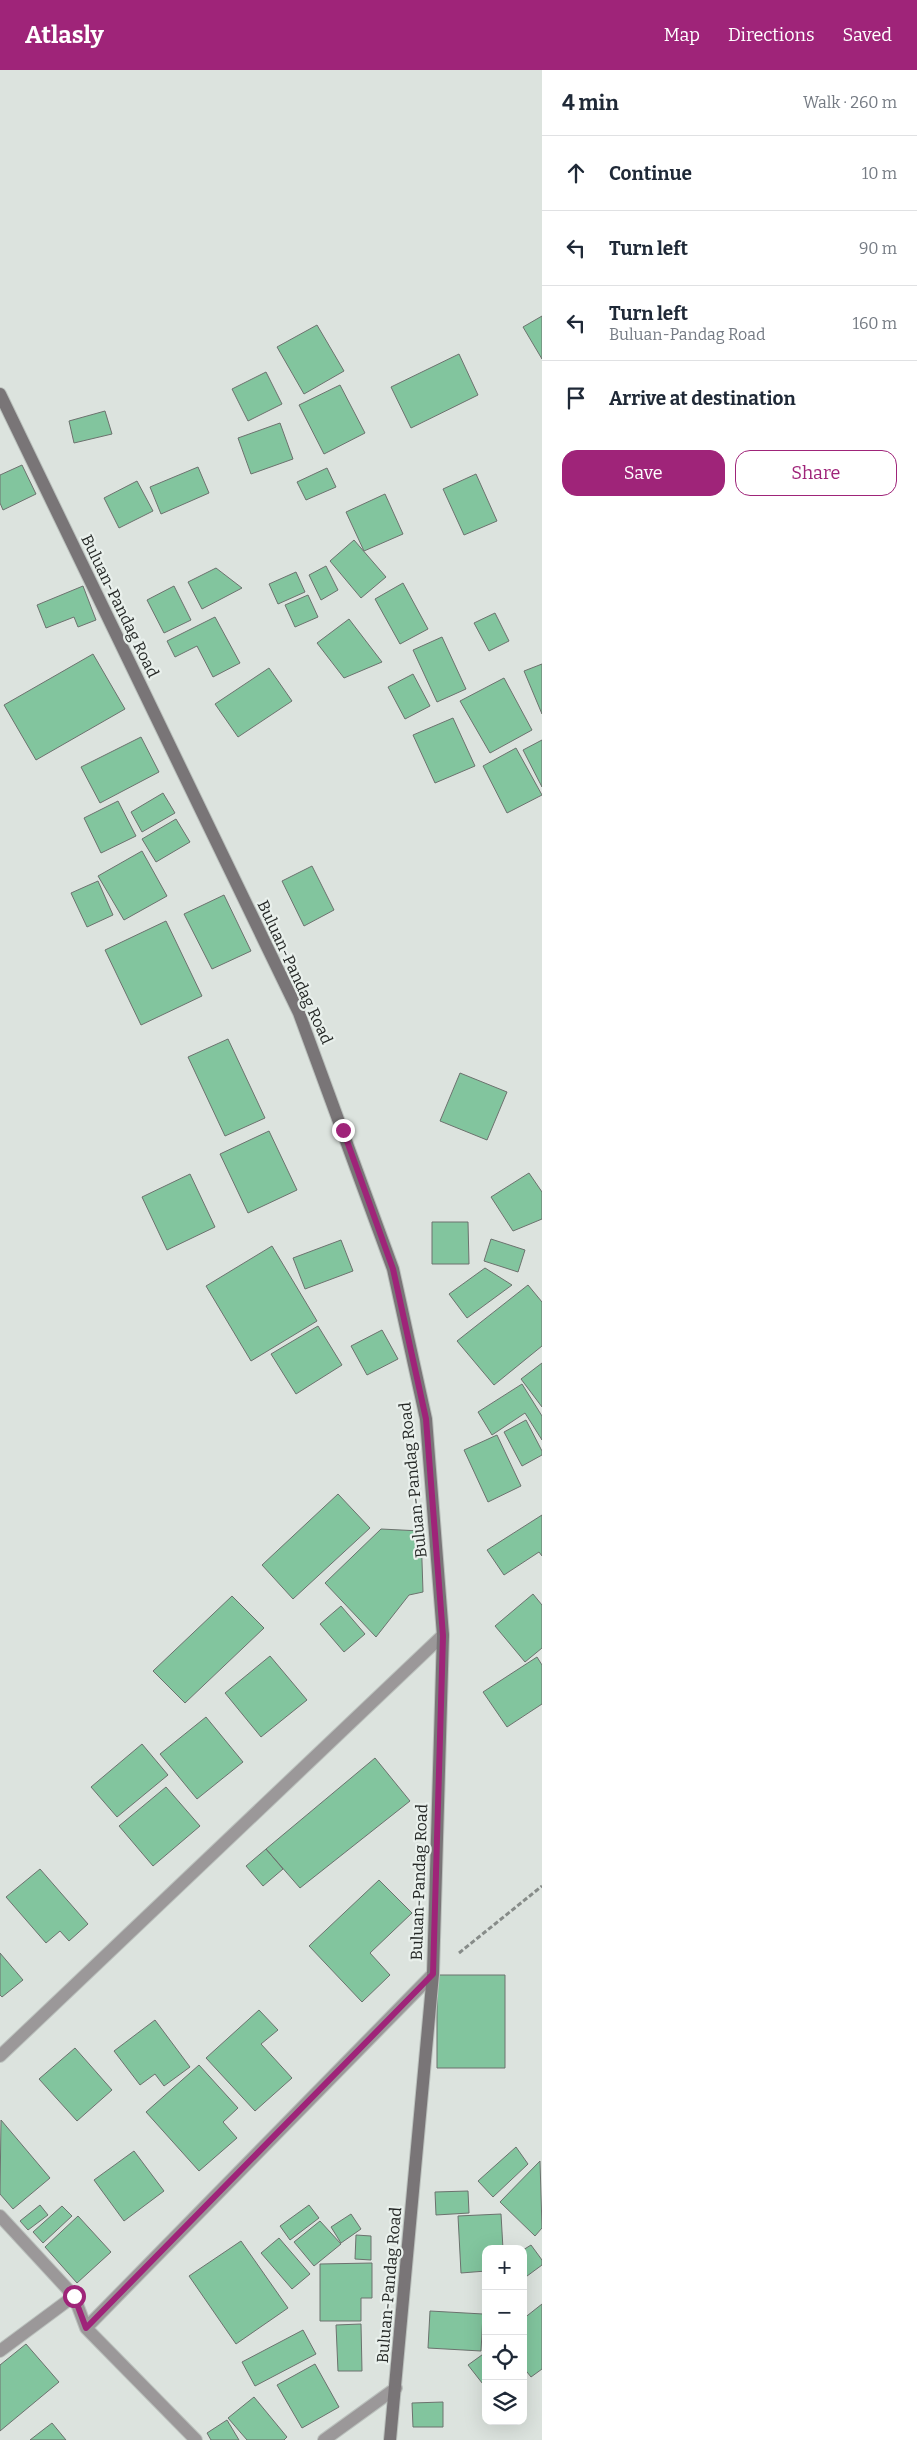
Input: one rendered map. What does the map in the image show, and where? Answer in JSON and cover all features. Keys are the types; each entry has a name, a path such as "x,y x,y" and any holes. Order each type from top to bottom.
{"main road":[{"name":"Buluan-Pandag Road","path":"0,394 299,1013 390,1260 426,1419 443,1636 433,1974 390,2440"}],"street":[{"path":"0,2056 443,1636"},
{"path":"86,2328 433,1974"},
{"path":"0,2216 74,2296 86,2328 196,2440"},
{"path":"0,2351 74,2296"},
{"path":"324,2440 396,2388"}],"path":[{"path":"433,1974 542,1886"}],"building":[{"path":"542,316 542,359 523,327"},
{"path":"317,325 344,371 304,394 277,347"},
{"path":"459,354 478,395 411,428 391,387"},
{"path":"266,372 282,404 248,421 232,389"},
{"path":"340,385 365,433 324,454 299,405"},
{"path":"105,411 112,434 74,443 69,421"},
{"path":"280,423 293,459 251,474 238,438"},
{"path":"22,465 36,494 3,510 0,503 0,475"},
{"path":"198,467 209,493 161,514 150,487"},
{"path":"327,468 336,487 306,500 297,482"},
{"path":"476,474 497,521 464,535 443,489"},
{"path":"137,481 153,511 119,528 104,498"},
{"path":"385,494 403,534 364,551 346,512"},
{"path":"354,540 386,577 361,598 330,561"},
{"path":"326,566 338,590 321,600 309,575"},
{"path":"216,568 242,588 202,609 188,582"},
{"path":"296,572 305,592 278,604 269,584"},
{"path":"403,583 428,629 400,644 375,599"},
{"path":"83,586 96,620 78,627 74,617 46,628 37,605"},
{"path":"174,586 191,620 164,633 147,600"},
{"path":"308,595 318,617 295,627 285,605"},
{"path":"495,613 509,641 489,651 474,623"},
{"path":"215,617 240,663 213,677 197,646 175,657 167,641"},
{"path":"349,619 382,662 344,678 317,643"},
{"path":"442,637 466,689 437,702 413,650"},
{"path":"93,654 125,709 36,760 4,705"},
{"path":"542,664 542,714 524,671"},
{"path":"269,668 292,701 238,737 215,704"},
{"path":"413,674 430,706 405,719 388,687"},
{"path":"504,678 532,730 490,753 460,701"},
{"path":"453,718 475,766 435,783 413,735"},
{"path":"141,737 159,772 100,803 81,767"},
{"path":"542,740 542,787 523,750"},
{"path":"516,748 542,795 507,813 483,766"},
{"path":"163,793 175,813 142,832 131,812"},
{"path":"118,801 136,836 101,853 84,818"},
{"path":"176,819 190,842 156,862 142,839"},
{"path":"142,851 167,896 124,920 98,876"},
{"path":"312,866 334,910 304,926 282,881"},
{"path":"98,881 113,915 87,927 71,893"},
{"path":"224,895 251,951 212,969 184,914"},
{"path":"166,921 202,996 141,1025 105,950"},
{"path":"228,1039 265,1118 225,1136 188,1057"},
{"path":"460,1073 507,1092 487,1140 440,1121"},
{"path":"269,1131 297,1190 248,1213 220,1154"},
{"path":"529,1173 542,1192 542,1219 513,1231 491,1197"},
{"path":"190,1174 215,1227 167,1250 142,1197"},
{"path":"432,1222 468,1222 469,1264 432,1264"},
{"path":"491,1239 525,1250 518,1272 484,1261"},
{"path":"341,1240 353,1271 305,1289 293,1258"},
{"path":"272,1246 317,1321 251,1361 206,1286"},
{"path":"485,1268 512,1285 467,1318 449,1294"},
{"path":"528,1285 542,1302 542,1346 494,1385 457,1341"},
{"path":"318,1326 342,1365 296,1394 271,1354"},
{"path":"382,1330 398,1359 367,1375 351,1346"},
{"path":"542,1363 542,1407 521,1379"},
{"path":"522,1384 542,1416 542,1440 525,1413 492,1435 478,1412"},
{"path":"526,1420 542,1451 542,1455 522,1466 504,1432"},
{"path":"497,1435 521,1486 488,1502 464,1450"},
{"path":"338,1494 370,1528 293,1599 262,1565"},
{"path":"542,1515 542,1556 539,1552 504,1575 487,1550"},
{"path":"381,1529 421,1531 423,1592 409,1595 376,1637 325,1583"},
{"path":"533,1594 542,1605 542,1648 525,1662 495,1626"},
{"path":"232,1596 264,1628 185,1703 153,1671"},
{"path":"341,1606 365,1634 344,1652 320,1624"},
{"path":"270,1656 307,1700 261,1737 225,1693"},
{"path":"537,1657 542,1665 542,1704 507,1727 483,1692"},
{"path":"206,1717 243,1762 197,1799 160,1754"},
{"path":"142,1744 168,1775 117,1817 91,1787"},
{"path":"375,1758 410,1801 300,1888 266,1849"},
{"path":"166,1787 200,1826 153,1866 119,1826"},
{"path":"266,1849 283,1869 263,1886 246,1866"},
{"path":"40,1869 88,1924 69,1941 60,1931 46,1943 6,1897"},
{"path":"379,1880 412,1913 370,1953 390,1975 362,2002 309,1946"},
{"path":"0,1953 23,1980 2,1997 0,1995"},
{"path":"437,1975 505,1975 505,2068 437,2068"},
{"path":"259,2010 278,2030 261,2044 292,2078 255,2111 206,2058"},
{"path":"155,2020 190,2067 164,2086 155,2074 140,2085 114,2051"},
{"path":"75,2048 112,2090 77,2121 39,2079"},
{"path":"199,2065 238,2108 223,2122 237,2138 199,2171 146,2112"},
{"path":"1,2120 50,2178 13,2209 0,2194"},
{"path":"516,2147 528,2164 493,2197 478,2181"},
{"path":"134,2151 164,2191 124,2221 94,2180"},
{"path":"540,2161 542,2228 535,2236 500,2202"},
{"path":"468,2191 469,2213 436,2215 435,2192"},
{"path":"40,2205 48,2215 28,2230 20,2221"},
{"path":"309,2205 319,2218 290,2240 280,2226"},
{"path":"62,2206 72,2216 43,2243 33,2232"},
{"path":"351,2214 361,2229 341,2243 331,2227"},
{"path":"501,2214 503,2245 482,2245 482,2271 461,2273 458,2216"},
{"path":"78,2216 111,2252 77,2283 45,2247"},
{"path":"320,2221 341,2244 314,2266 294,2242"},
{"path":"356,2235 371,2236 371,2260 355,2259"},
{"path":"279,2238 310,2274 292,2289 261,2253"},
{"path":"241,2241 288,2308 236,2344 189,2276"},
{"path":"531,2245 542,2260 542,2265 527,2276 527,2248"},
{"path":"372,2263 372,2298 361,2298 361,2321 320,2321 320,2264"},
{"path":"542,2304 542,2369 531,2377 527,2372 527,2316"},
{"path":"430,2311 482,2314 481,2351 428,2348"},
{"path":"361,2324 362,2371 338,2371 336,2325"},
{"path":"303,2330 316,2354 255,2386 242,2362"},
{"path":"26,2344 59,2382 0,2431 0,2365"},
{"path":"482,2355 482,2383 468,2365"},
{"path":"315,2364 339,2407 302,2428 277,2385"},
{"path":"254,2397 287,2437 284,2440 247,2440 228,2418"},
{"path":"443,2402 443,2427 413,2427 412,2403"},
{"path":"227,2420 239,2440 211,2440 207,2433"},
{"path":"52,2423 66,2440 30,2440"}],"route":[{"path":"74,2296 86,2328 433,1974 443,1636 426,1419 393,1269 343,1130"}]}
